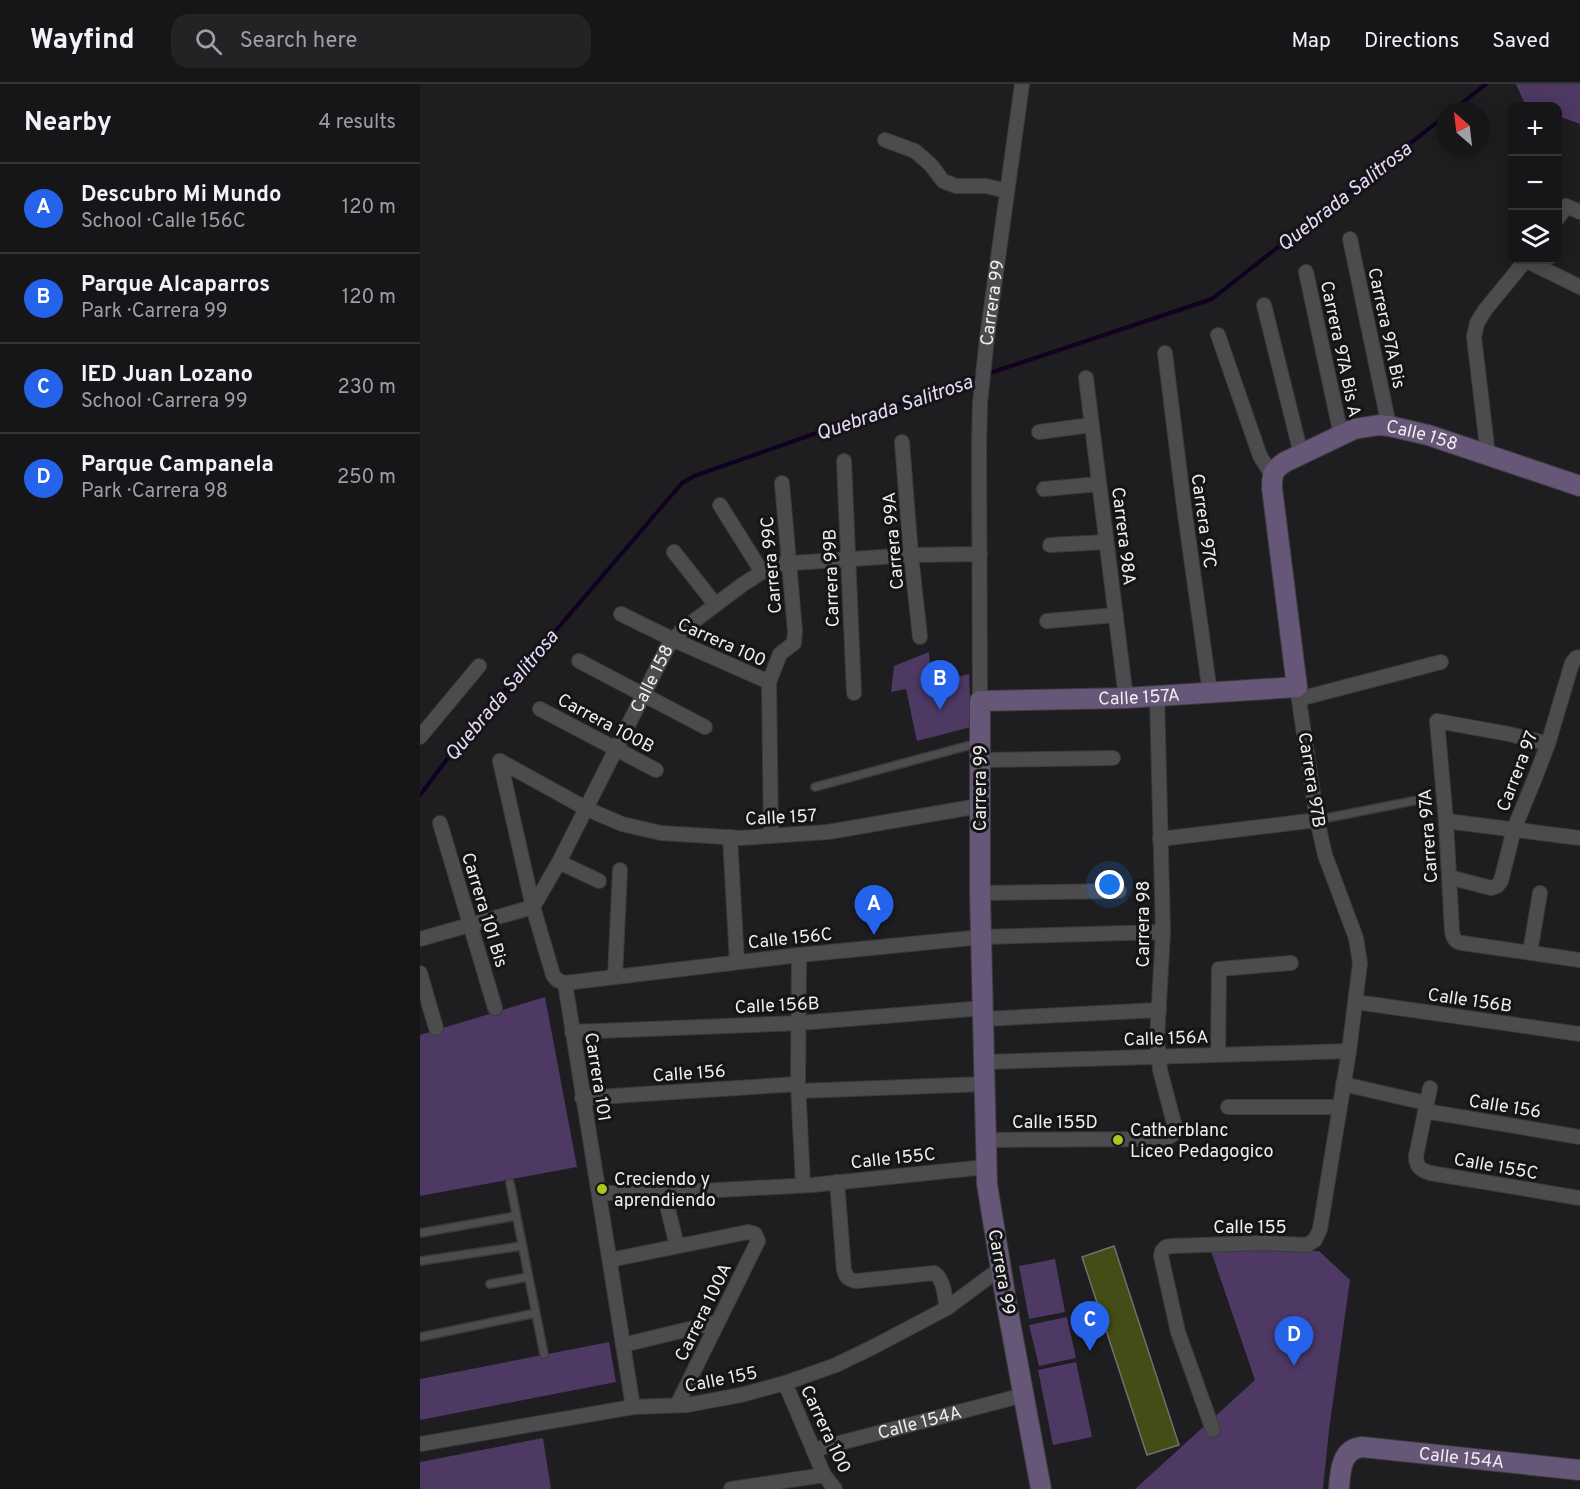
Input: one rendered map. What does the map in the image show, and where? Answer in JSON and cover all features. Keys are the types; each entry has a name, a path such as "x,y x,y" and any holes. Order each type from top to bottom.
{"street":[{"name":"Carrera 99","path":"1022,84 980,403 980,893 987,1184 1041,1489"},
{"path":"885,140 915,151 931,165 943,181 956,186 986,186 1007,191"},
{"path":"1562,211 1566,206 1580,212"},
{"name":"Carrera 97A Bis","path":"1350,239 1389,426"},
{"path":"1488,455 1474,337 1485,310 1523,264"},
{"path":"1534,264 1580,287"},
{"name":"Carrera 97A Bis A","path":"1306,272 1341,435"},
{"path":"1264,305 1301,454"},
{"name":"Carrera 97B","path":"1218,335 1260,456 1272,475 1298,693 1317,820 1325,855 1356,938 1360,963 1356,1002 1320,1229"},
{"name":"Carrera 97C","path":"1165,353 1185,519 1210,693"},
{"name":"Carrera 98A","path":"1086,378 1126,698"},
{"path":"1038,432 1091,425"},
{"name":"Calle 158","path":"1272,475 1285,462 1354,429 1389,426 1428,435 1580,486"},
{"name":"Carrera 99A","path":"902,442 920,637"},
{"name":"Carrera 99B","path":"844,461 854,693"},
{"name":"Carrera 99C","path":"769,682 780,654 794,644 795,631 782,483"},
{"path":"1044,489 1099,484"},
{"path":"720,505 762,572"},
{"path":"1050,545 1106,542"},
{"path":"674,552 716,604"},
{"name":"Calle 158","path":"533,907 587,809 668,648 682,630 762,572 778,564 911,555 980,554"},
{"name":"Carrera 100","path":"621,614 769,682 771,836"},
{"path":"1047,621 1116,615"},
{"name":"Carrera 97","path":"1449,877 1491,888 1497,886 1501,881 1514,829 1548,744 1576,660"},
{"path":"579,661 705,727"},
{"name":"Calle 157A","path":"980,701 1126,698 1210,693 1298,693 1441,662"},
{"path":"420,737 479,666"},
{"name":"Carrera 98","path":"1157,696 1163,932 1157,1039 1160,1070 1175,1127 1174,1133 1169,1138 1161,1139"},
{"name":"Carrera 100B","path":"540,709 656,770"},
{"name":"Carrera 97A","path":"1530,952 1462,943 1457,942 1453,937 1437,720 1548,744"},
{"path":"980,751 1113,758"},
{"name":"Calle 157","path":"500,761 587,809 622,824 662,833 730,837 828,832 979,806"},
{"name":"Carrera 101","path":"500,761 533,907 553,975 557,980 565,983 633,1407"},
{"path":"1160,839 1317,820"},
{"path":"1446,821 1580,838"},
{"name":"Carrera 101 Bis","path":"440,823 495,1008"},
{"path":"730,837 736,962"},
{"path":"559,862 599,881"},
{"path":"615,977 620,870"},
{"path":"980,893 1119,891"},
{"path":"1540,893 1530,952 1580,960"},
{"path":"420,939 533,907"},
{"name":"Calle 156C","path":"565,983 799,955 982,937 1163,932"},
{"path":"799,955 798,1088 803,1184"},
{"path":"1218,1054 1219,969 1291,963"},
{"path":"420,973 436,1028"},
{"name":"Calle 156B","path":"1356,1002 1580,1034"},
{"name":"Calle 156B","path":"572,1032 984,1014 1159,1010"},
{"name":"Calle 156A","path":"984,1062 1348,1051"},
{"name":"Calle 156","path":"582,1098 798,1088 985,1084"},
{"name":"Calle 156","path":"1343,1084 1425,1107 1580,1137"},
{"path":"1425,1107 1430,1088"},
{"path":"1228,1107 1339,1107"},
{"name":"Calle 155C","path":"1425,1107 1416,1156 1416,1164 1421,1170 1580,1198"},
{"name":"Calle 155D","path":"986,1140 1161,1139"},
{"name":"Calle 155C","path":"599,1193 664,1193 837,1182 986,1167"},
{"path":"837,1182 846,1277 851,1281 857,1281 934,1273 942,1283 947,1308"},
{"path":"610,1260 677,1246 664,1193"},
{"name":"Calle 155","path":"1214,1430 1178,1332 1161,1256 1162,1251 1172,1245 1263,1243 1307,1245 1315,1240 1320,1229"},
{"name":"Carrera 100A","path":"677,1246 748,1232 755,1234 758,1241 677,1405"},
{"name":"Calle 155","path":"420,1444 633,1407 677,1405 741,1395 785,1383 846,1360 947,1308 1001,1268"},
{"path":"623,1345 718,1322"},
{"name":"Carrera 100","path":"785,1383 824,1475 835,1489"},
{"name":"Calle 154A","path":"813,1450 1024,1395"},
{"name":"Calle 154A","path":"1339,1489 1342,1464 1346,1455 1355,1448 1368,1447 1580,1470"},
{"path":"732,1489 824,1475"}],"lane":[{"path":"815,787 980,751"},
{"path":"1317,820 1428,798"},
{"path":"510,1183 544,1354"},
{"path":"420,1233 516,1216"},
{"path":"420,1261 522,1246"},
{"path":"490,1284 528,1277"},
{"path":"420,1337 536,1313"}],"shaded area":[{"path":"1516,84 1580,84 1580,124 1562,117 1562,102 1524,102"},
{"path":"929,652 931,683 969,674 971,727 917,741 906,689 891,692 894,666"},
{"path":"545,997 577,1167 420,1196 420,1035"},
{"path":"1211,1251 1319,1251 1350,1280 1323,1489 1135,1489 1255,1380"},
{"path":"1055,1259 1065,1312 1029,1319 1019,1266"},
{"path":"1067,1317 1076,1358 1039,1366 1029,1325"},
{"path":"609,1342 616,1382 420,1420 420,1379"},
{"path":"1076,1362 1092,1437 1053,1445 1038,1370"},
{"path":"543,1438 551,1489 420,1489 420,1462"}],"building":[{"path":"1114,1246 1179,1445 1147,1455 1082,1257"}],"waterway":[{"name":"Quebrada Salitrosa","path":"1463,102 1486,84"},
{"name":"Quebrada Salitrosa","path":"987,374 1212,299 1436,123"},
{"name":"Quebrada Salitrosa","path":"420,795 457,746 682,483 694,476 980,376"}],"place":[{"name":"Parque Alcaparros","path":"940,710"},
{"name":"Descubro Mi Mundo","path":"874,935"},
{"name":"Catherblanc Liceo Pedagogico","path":"1118,1140"},
{"name":"Creciendo y aprendiendo","path":"602,1189"},
{"name":"IED Juan Lozano","path":"1090,1351"},
{"name":"Parque Campanela","path":"1294,1366"}]}
